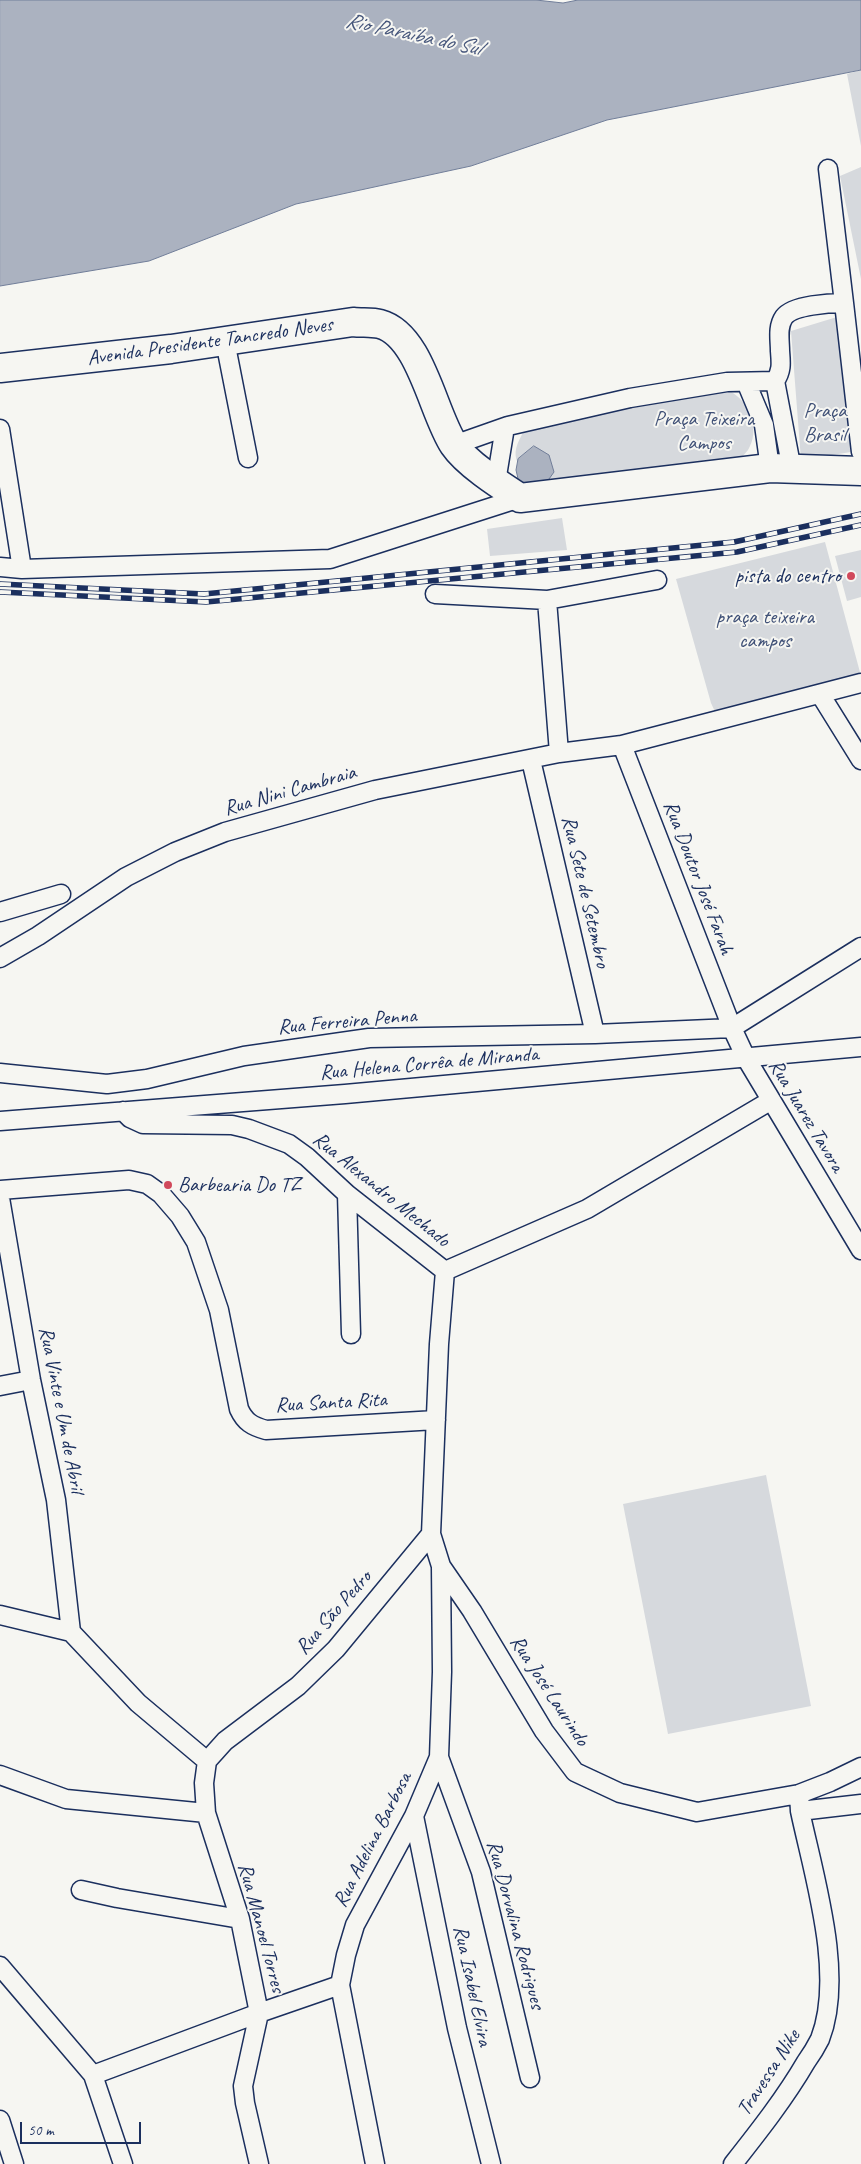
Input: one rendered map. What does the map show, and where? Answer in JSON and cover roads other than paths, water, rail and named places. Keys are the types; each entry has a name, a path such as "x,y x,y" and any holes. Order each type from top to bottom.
{"main road":[{"name":"Avenida Presidente Tancredo Neves","path":"0,368 225,341 354,322 380,324 394,331 411,350 454,445"},
{"path":"454,445 496,482 520,498 781,469 861,472"}],"street":[{"path":"828,169 861,452"},
{"path":"781,469 775,381 781,368 779,331 785,316 790,311 844,303"},
{"path":"225,341 248,458"},
{"path":"454,445 505,427 630,398 727,382 775,381"},
{"path":"746,382 781,469"},
{"path":"496,482 505,427"},
{"path":"0,429 22,569"},
{"path":"0,567 22,569 330,559 520,498"},
{"path":"436,594 547,600 657,580"},
{"path":"547,600 559,753"},
{"name":"Rua Nini Cambraia","path":"0,958 38,936 126,876 175,852 225,832 375,790 559,753 622,745 861,682"},
{"path":"820,694 861,760"},
{"name":"Rua Doutor José Farah","path":"622,745 732,1028"},
{"name":"Rua Sete de Setembro","path":"531,760 595,1034"},
{"path":"0,912 60,894"},
{"path":"732,1028 861,947"},
{"name":"Rua Ferreira Penna","path":"0,1073 107,1084 147,1079 244,1056 370,1038 595,1034 732,1028"},
{"name":"Rua Juarez Tavora","path":"732,1028 770,1101 861,1250"},
{"name":"Rua Helena Corrêa de Miranda","path":"0,1121 346,1094 861,1047"},
{"path":"430,1534 439,1344 445,1271 587,1209 770,1101"},
{"name":"Rua Alexandro Mechado","path":"124,1111 130,1118 143,1124 232,1125 250,1129 299,1150 347,1194 445,1271"},
{"name":"Rua Santa Rita","path":"0,1190 129,1180 147,1184 161,1194 180,1216 196,1242 219,1310 239,1409 243,1418 252,1426 266,1430 436,1420"},
{"path":"347,1194 351,1334"},
{"name":"Rua Vinte e Um de Abril","path":"0,1198 31,1380 56,1500 71,1632"},
{"path":"0,1386 31,1380"},
{"name":"Rua Adelina Barbosa","path":"375,2164 340,1985 355,1925 414,1816 439,1757 442,1672 441,1566 430,1534"},
{"name":"Rua São Pedro","path":"207,1761 225,1741 298,1686 336,1649 430,1534"},
{"name":"Rua José Laurindo","path":"441,1566 472,1611 544,1732 576,1772 620,1793 697,1812 799,1802 861,1804"},
{"path":"0,1615 71,1632 138,1702 207,1761"},
{"name":"Rua Dorvalina Rodrigues","path":"439,1757 482,1872 530,2078"},
{"name":"Rua Manoel Torres","path":"207,1761 204,1783 206,1813 240,1919 259,2012 243,2086 258,2164"},
{"path":"799,1802 830,1782 861,1767"},
{"path":"0,1775 66,1799 206,1813"},
{"name":"Travessa Nike","path":"733,2164 797,2079 820,2039 829,2004 829,1965 822,1915 799,1802"},
{"name":"Rua Isabel Elvira","path":"414,1816 457,2028 491,2164"},
{"path":"81,1890 240,1919"},
{"path":"0,1966 94,2075 123,2164"},
{"path":"94,2075 259,2012 340,1985"},
{"path":"0,2120 14,2164"}],"water":[{"name":"Rio Paraíba do Sul","path":"0,0 536,0 563,3 578,0 861,0 861,70 607,120 471,166 296,204 149,261 0,286"},
{"path":"534,446 549,455 554,472 544,486 532,488 519,483 516,470 518,459"}],"railway":[{"path":"0,584 204,594 734,542 861,514"},
{"path":"0,592 206,602 737,552 861,525"}],"place":[{"name":"pista do centro","path":"851,576"},
{"name":"Barbearia Do TZ","path":"168,1185"}],"park label":[{"name":"Praça Brasil","path":"825,423"},
{"name":"Praça Teixeira Campos","path":"704,431"},
{"name":"praça teixeira campos","path":"765,629"}]}
